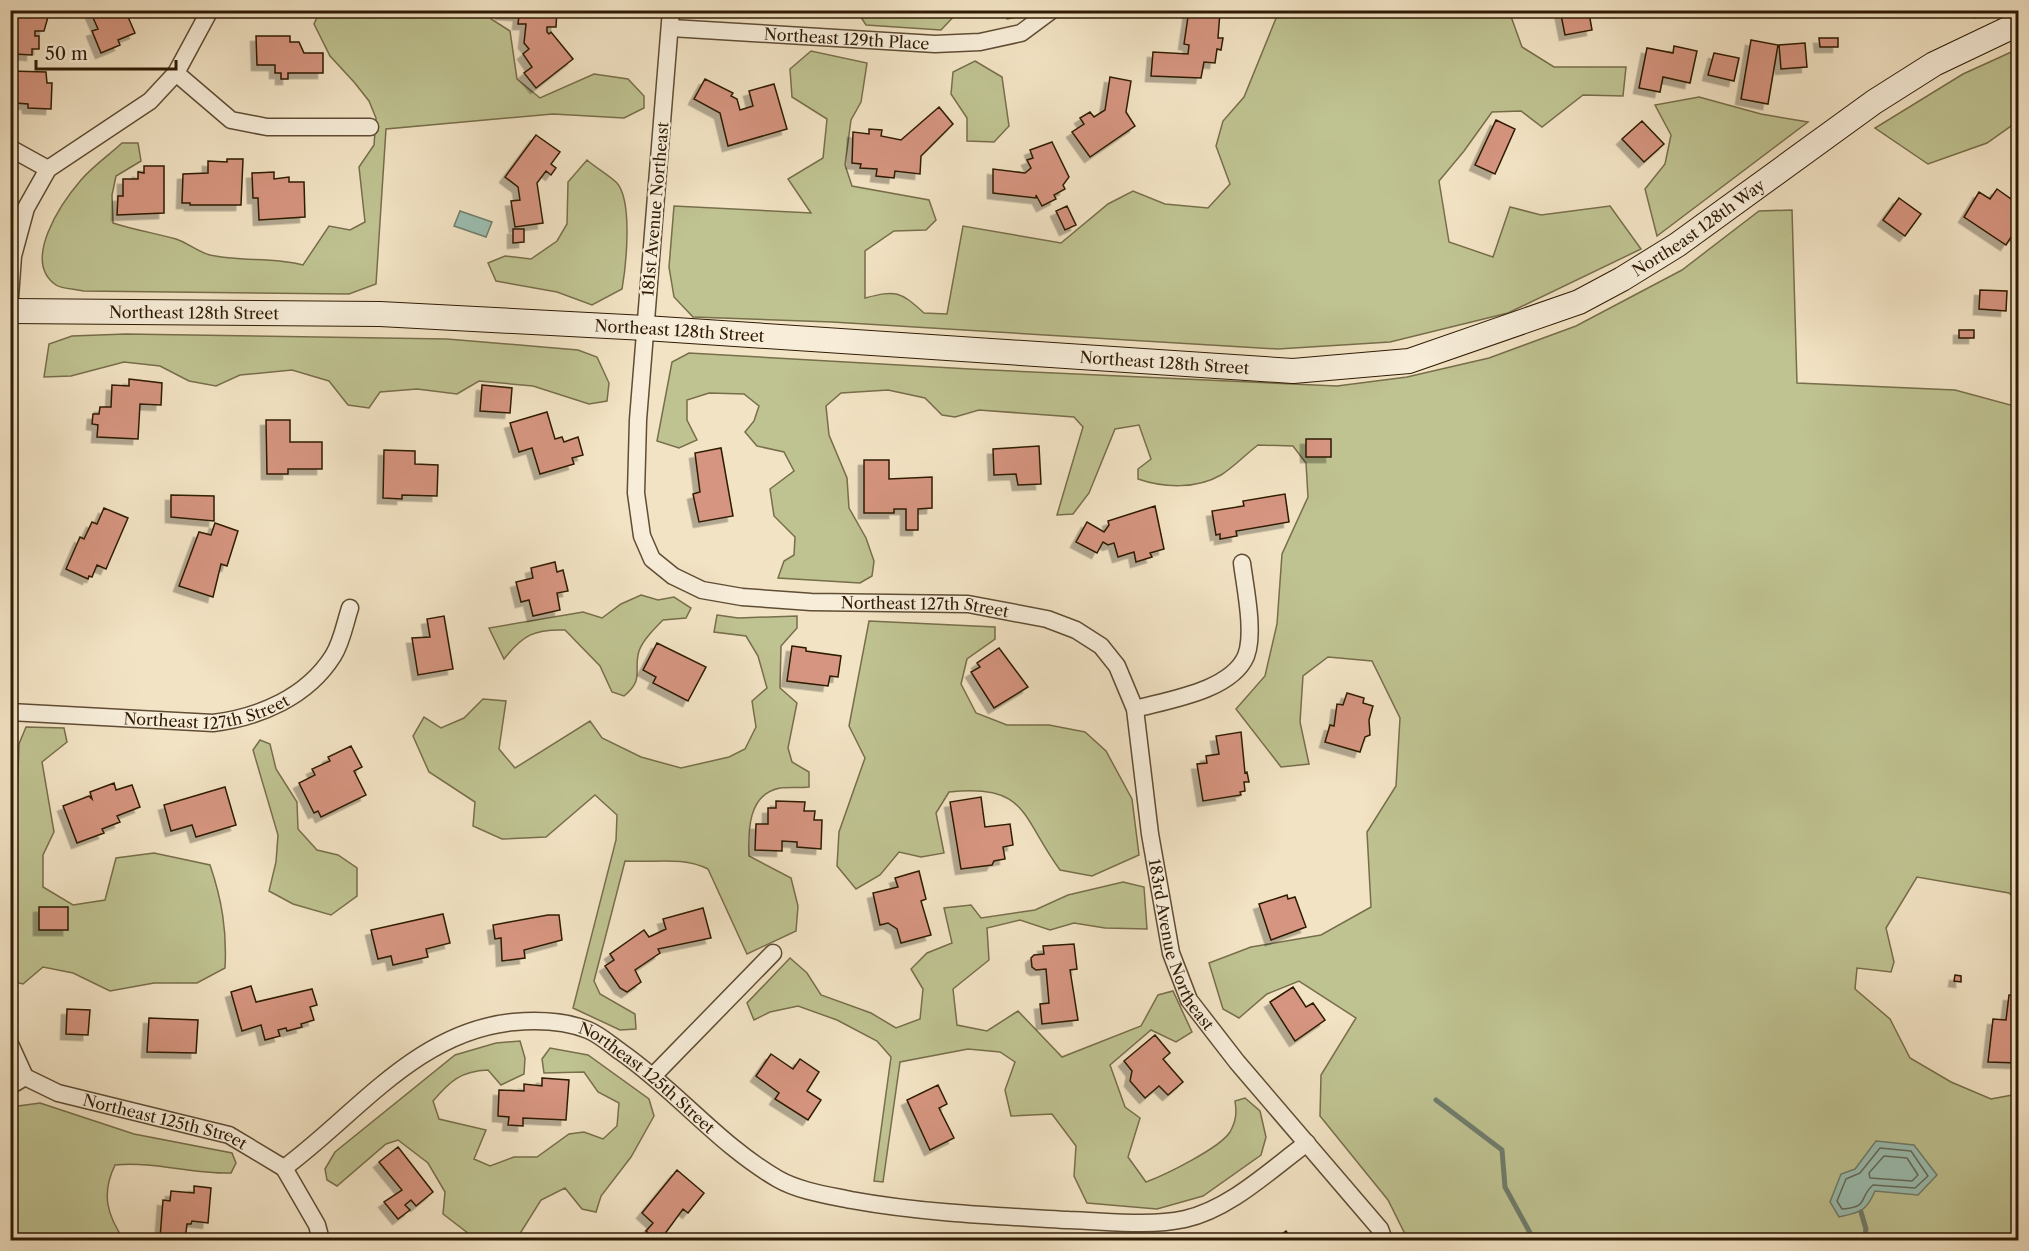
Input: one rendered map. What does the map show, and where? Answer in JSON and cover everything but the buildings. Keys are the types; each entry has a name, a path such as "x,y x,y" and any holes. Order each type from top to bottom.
{"street":[{"path":"10,297 13,256 26,208 48,169 150,101 176,73 210,10"},
{"name":"181st Avenue Northeast","path":"671,10 645,328 636,493 642,536 652,560 673,576"},
{"name":"Northeast 129th Place","path":"671,28 935,44 980,42 1021,33 1052,10"},
{"name":"Northeast 128th Way","path":"1348,367 1409,361 1579,302 1658,257 1874,102 1934,64 2019,24"},
{"path":"176,73 231,120 267,127 370,127"},
{"path":"10,148 48,169"},
{"name":"Northeast 128th Street","path":"10,311 380,314 645,328 1293,371 1348,367"},
{"path":"1136,709 1206,689 1232,674 1246,655 1249,630 1242,563"},
{"name":"Northeast 127th Street","path":"673,576 702,590 742,597 810,602 968,604 1047,619 1076,630 1101,646 1117,666 1136,709"},
{"name":"Northeast 127th Street","path":"10,712 213,723 242,719 278,704 314,680 335,654 350,608"},
{"name":"183rd Avenue Northeast","path":"1136,709 1150,834 1171,952 1189,1000 1237,1062 1380,1229 1384,1240"},
{"path":"654,1075 773,952"},
{"name":"Northeast 125th Street","path":"18,1081 230,1135 284,1168 318,1143 398,1070 466,1030 514,1022 559,1022 590,1030 654,1075 712,1130 781,1181 824,1195 892,1207 1130,1223 1185,1219 1222,1204 1307,1143"},
{"path":"10,1044 18,1081"},
{"path":"284,1168 313,1217 321,1240"}],"green space":[{"path":"409,10 434,16 449,11 486,11 491,19 510,31 517,79 540,98 594,74 628,79 644,96 644,108 624,118 553,114 386,129 376,284 349,294 83,291 56,285 46,274 42,262 44,247 48,232 64,202 81,180 122,143 138,143 141,161 116,176 112,195 113,223 176,239 206,254 303,265 329,226 350,230 365,222 359,167 374,145 376,118 369,101 330,56 314,24 320,11"},
{"path":"956,10 957,13 941,30 866,25 857,11"},
{"path":"1003,11 1027,11 1023,16 1007,19"},
{"path":"1279,11 1509,11 1522,47 1554,67 1626,67 1623,96 1583,95 1542,127 1521,111 1492,112 1439,181 1449,242 1493,257 1510,207 1541,215 1610,206 1641,249 1508,313 1390,342 1278,349 832,322 693,317 674,297 669,267 674,206 811,213 788,179 823,158 827,119 792,97 790,69 811,51 867,63 861,102 851,120 845,165 852,186 929,200 936,220 926,230 894,231 865,251 865,298 897,294 909,300 924,313 947,314 963,226 1061,243 1108,204 1133,191 1165,204 1208,208 1230,184 1216,146 1223,121 1244,97"},
{"path":"1954,11 1994,11 1975,18"},
{"path":"2018,49 2018,121 1987,143 1928,164 1875,128 1963,74"},
{"path":"975,61 1002,77 1009,126 994,142 967,141 967,118 951,94 953,72"},
{"path":"1699,97 1761,114 1808,122 1657,236 1645,189 1665,164 1671,135 1655,105"},
{"path":"587,160 614,180 622,192 627,234 622,289 592,305 557,292 496,281 488,263 505,256 531,259 557,241 567,224 568,182"},
{"path":"1792,210 1797,383 1955,390 2018,407 2018,902 2009,893 1917,877 1886,928 1894,962 1891,972 1857,968 1855,989 1890,1019 1910,1058 1951,1082 1991,1099 2018,1094 2018,1240 1408,1240 1388,1200 1320,1116 1321,1075 1356,1018 1299,981 1267,994 1239,1018 1223,1009 1209,963 1251,947 1321,935 1371,907 1367,832 1396,786 1400,718 1372,661 1328,657 1303,676 1300,722 1309,764 1281,767 1236,709 1265,676 1277,624 1282,554 1308,497 1306,463 1293,446 1258,445 1226,472 1212,480 1191,485 1169,485 1138,479 1138,469 1151,459 1139,425 1115,429 1089,493 1073,514 1057,515 1083,427 1074,417 979,410 955,417 942,415 925,398 888,390 841,393 826,406 829,435 847,478 849,508 866,538 874,561 872,576 860,583 778,578 784,561 794,555 795,537 774,516 770,489 794,471 784,452 757,446 745,432 754,421 759,406 744,394 709,393 687,400 687,420 697,440 679,448 657,441 672,362 689,353 1337,386 1407,377 1489,358 1576,326 1682,270 1759,211"},
{"path":"126,334 447,339 578,350 597,357 609,383 607,401 589,404 533,386 479,381 457,394 417,389 380,392 369,408 348,405 329,381 292,370 240,375 216,386 189,381 160,366 124,362 71,376 44,377 49,344 72,336"},
{"path":"641,595 658,600 674,597 691,608 686,618 663,620 646,639 637,658 636,679 624,696 612,692 600,666 565,630 537,632 530,635 517,644 504,659 489,628 583,612 602,618 621,604"},
{"path":"717,615 738,618 797,616 797,628 781,646 780,688 797,703 788,748 792,762 809,772 809,787 780,788 769,792 762,798 752,815 749,846 749,856 791,878 798,906 796,931 747,954 708,869 678,861 625,861 594,981 600,994 635,1014 636,1029 620,1030 573,1008 616,840 617,815 595,795 546,837 502,839 473,826 475,802 429,772 413,736 424,717 441,728 464,718 483,699 506,701 499,749 515,768 590,721 602,738 641,757 681,768 729,757 745,749 756,727 752,701 767,688 758,656 746,636 714,632"},
{"path":"869,621 995,627 995,639 967,659 961,684 976,713 1007,725 1049,725 1085,732 1106,751 1132,799 1139,855 1092,876 1060,870 1029,820 1009,799 994,793 949,792 936,813 944,853 921,857 899,852 880,875 856,889 837,866 839,832 865,758 849,726"},
{"path":"26,727 64,728 67,742 42,762 54,832 43,855 43,887 73,905 105,900 116,858 154,853 210,865 223,916 225,968 197,983 154,983 110,991 73,973 43,967 23,984 11,981 19,744"},
{"path":"260,740 270,744 276,769 297,802 298,829 317,850 338,855 357,868 357,896 331,915 293,904 269,891 276,862 278,835 253,750"},
{"path":"1123,882 1144,887 1147,929 1105,928 1074,923 1050,930 1020,920 987,928 989,960 953,989 957,1025 987,1031 1018,1011 1062,1057 1141,1026 1158,995 1173,991 1192,1032 1176,1042 1151,1030 1110,1065 1125,1107 1140,1118 1128,1157 1146,1182 1191,1160 1224,1138 1235,1121 1235,1101 1245,1098 1260,1111 1266,1137 1261,1155 1203,1196 1157,1209 1087,1203 1074,1176 1076,1146 1052,1114 1011,1116 1005,1090 1015,1062 1000,1052 968,1049 900,1062 883,1182 874,1181 891,1057 877,1041 837,1020 798,1006 770,1012 754,1020 747,1003 790,958 807,973 821,995 871,1013 896,1028 920,1019 923,989 911,969 927,953 952,943 944,908 971,905 981,918 1035,910 1068,895"},
{"path":"520,1041 525,1058 524,1074 501,1085 488,1070 470,1072 457,1078 433,1101 439,1119 486,1130 474,1159 490,1166 514,1157 537,1157 569,1134 584,1132 603,1139 617,1126 619,1103 598,1092 584,1072 544,1073 542,1059 550,1048 588,1055 649,1099 654,1116 631,1157 601,1196 596,1212 582,1209 565,1188 541,1200 516,1240 477,1240 443,1214 445,1192 428,1163 398,1140 386,1144 337,1186 327,1180 325,1169 335,1152 455,1055 496,1043"},
{"path":"40,1103 134,1134 232,1153 236,1163 231,1173 130,1164 115,1165 108,1185 108,1204 113,1222 124,1240 11,1240 11,1107"}],"water":[{"path":"460,211 492,222 486,237 454,226"},
{"path":"1876,1141 1914,1145 1937,1175 1918,1195 1875,1191 1869,1203 1862,1210 1839,1217 1830,1202 1841,1174 1855,1169"}],"waterway":[{"path":"1436,1100 1502,1150 1505,1187 1534,1240"},
{"path":"1861,1212 1866,1229 1864,1240"}]}
